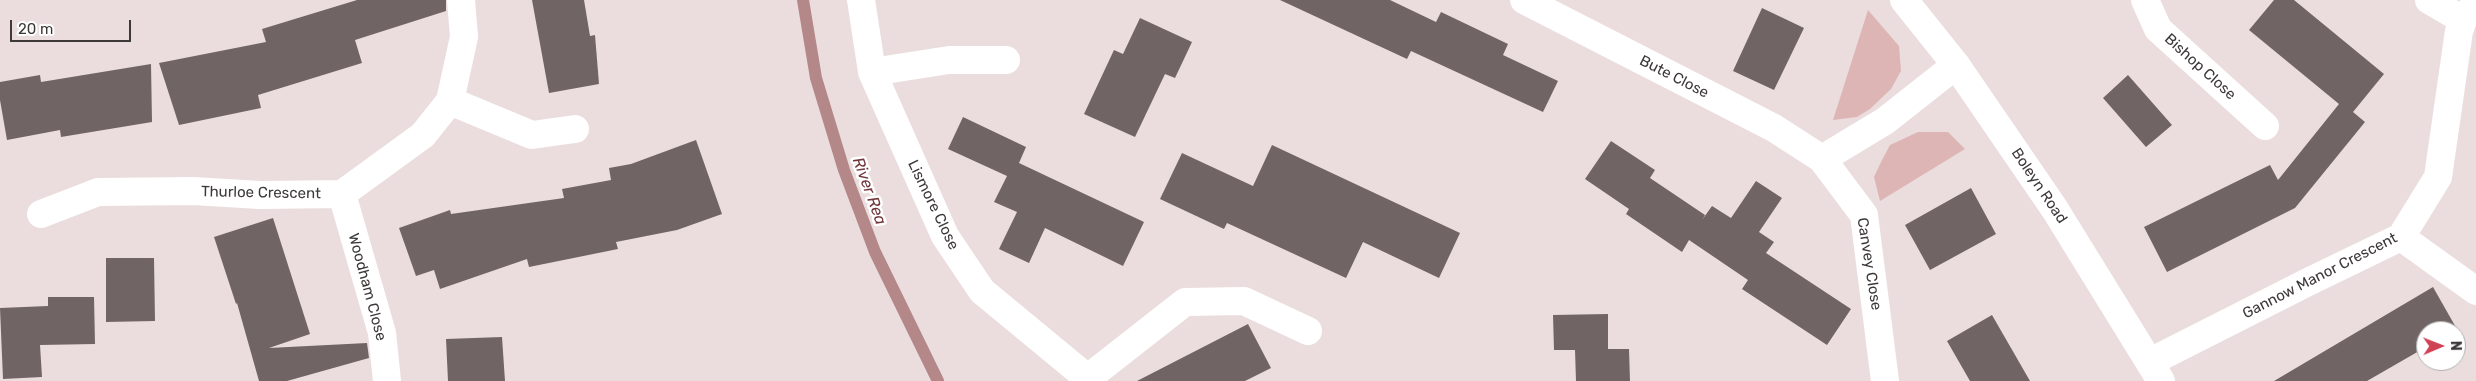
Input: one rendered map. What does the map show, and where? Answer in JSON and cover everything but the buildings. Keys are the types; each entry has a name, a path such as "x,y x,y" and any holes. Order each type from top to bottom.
{"street":[{"name":"Thurloe Crescent","path":"41,214 98,192 193,191 260,195 342,194 423,135 450,101 464,37 461,0"},
{"name":"Lismore Close","path":"861,0 872,72 945,236 982,291 1089,380 1185,302 1244,301 1308,330"},
{"name":"Bute Close","path":"1524,0 1774,128 1822,159"},
{"name":"Boleyn Road","path":"1904,0 1956,66 2054,208 2156,372"},
{"name":"Bishop Close","path":"2145,0 2158,29 2265,126"},
{"path":"2429,0 2469,11"},
{"name":"Gannow Manor Crescent","path":"2156,372 2310,280 2401,237 2438,176 2469,11"},
{"path":"872,72 949,60 1006,60"},
{"path":"1822,159 1884,121 1956,66"},
{"path":"450,101 532,135 575,129"},
{"name":"Canvey Close","path":"1822,159 1864,215 1885,381"},
{"name":"Woodham Close","path":"342,194 382,333 387,381"},
{"path":"2401,237 2476,291"}],"shaded area":[{"path":"1868,10 1899,46 1901,71 1891,89 1870,109 1857,117 1833,120"},
{"path":"1918,132 1948,132 1965,149 1880,201 1874,177 1890,145"}],"waterway":[{"name":"River Rea","path":"803,0 816,78 844,170 875,252 938,381"}]}
